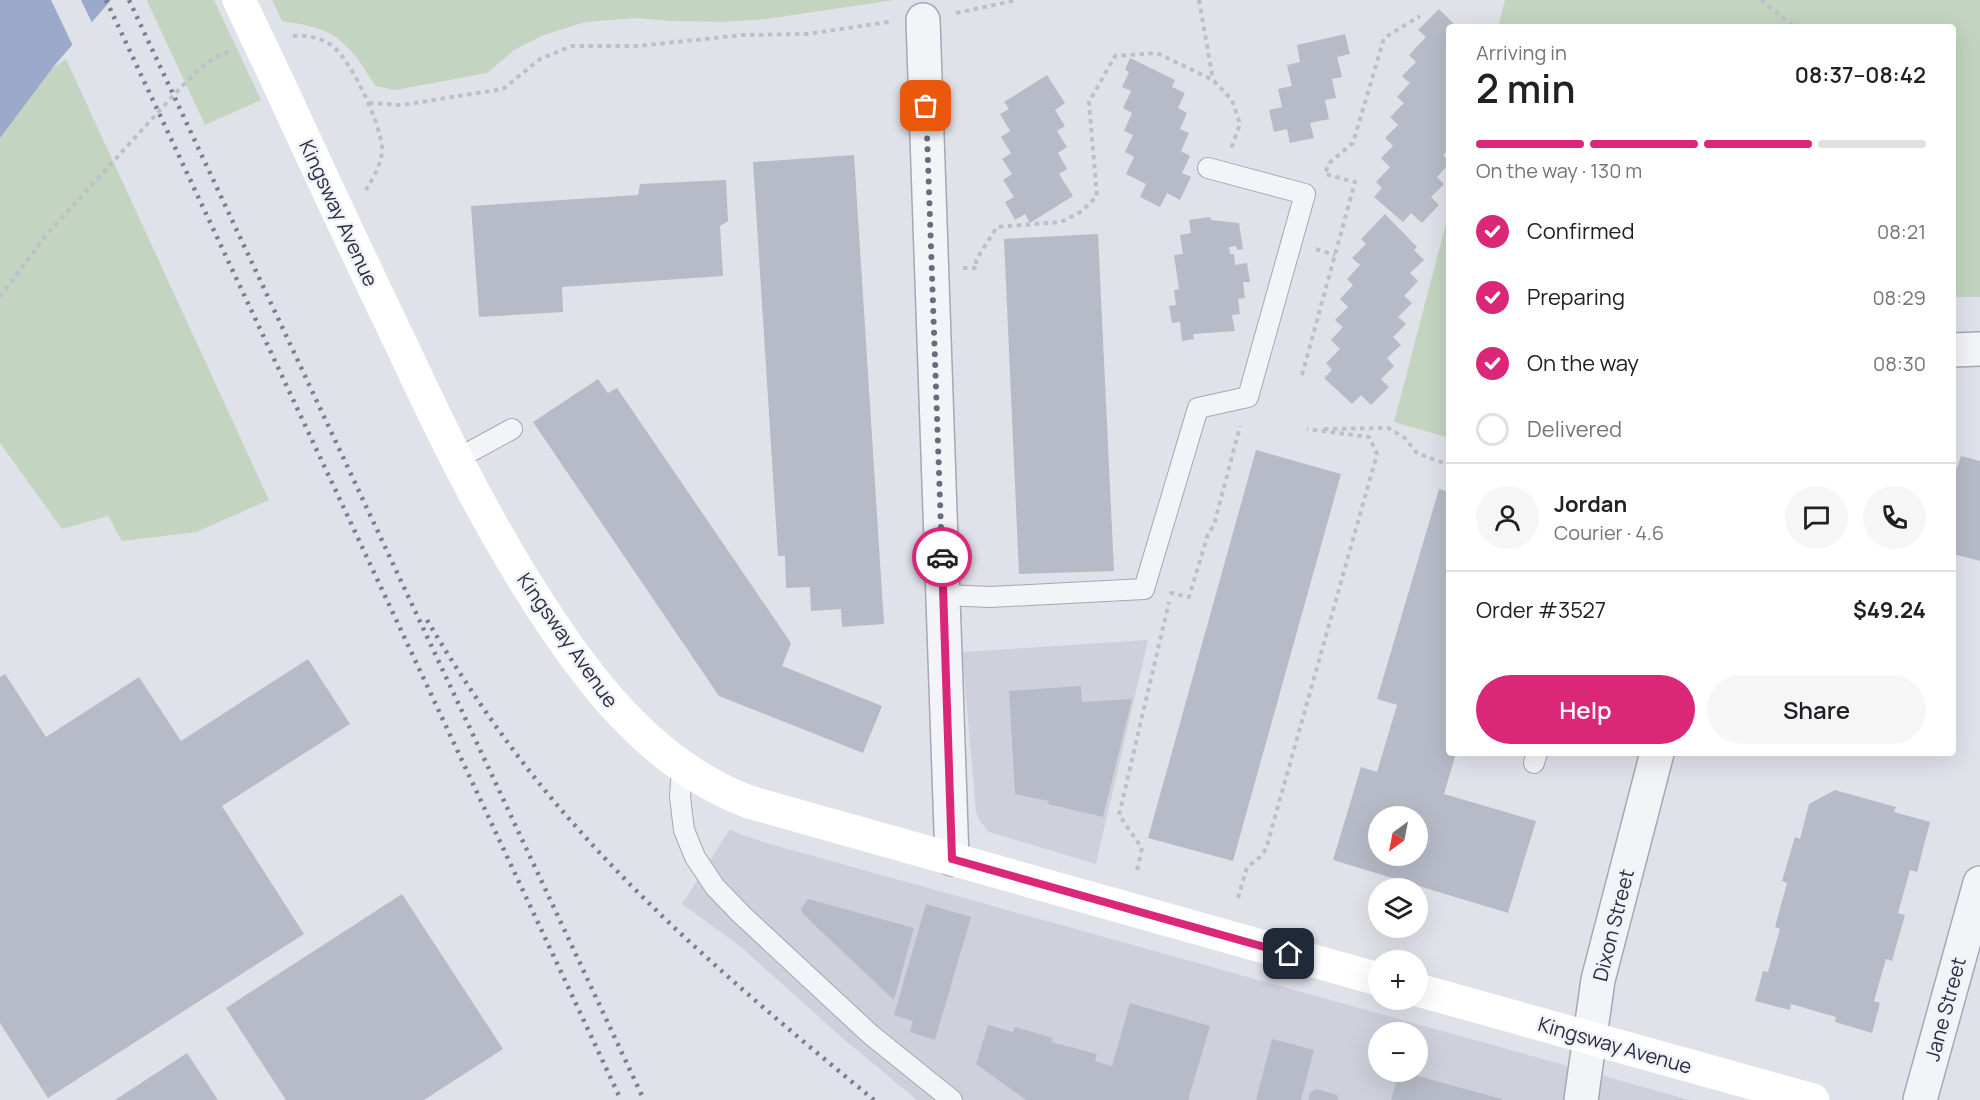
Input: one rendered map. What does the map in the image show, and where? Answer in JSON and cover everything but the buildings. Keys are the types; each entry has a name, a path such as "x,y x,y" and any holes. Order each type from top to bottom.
{"main road":[{"name":"Kingsway Avenue","path":"239,0 455,460 497,536 546,615 581,666 620,714 644,736 682,766 719,788 749,801 1368,976"},
{"name":"Kingsway Avenue","path":"1428,993 1813,1100"}],"street":[{"path":"923,20 952,859"},
{"path":"1956,350 1980,349"},
{"name":"Dixon Street","path":"1581,1100 1598,980 1656,756"},
{"name":"Jane Street","path":"1920,1100 1980,883"}],"lane":[{"path":"944,595 990,597 1144,589 1198,408 1248,397 1305,194 1216,170"},
{"path":"455,460 512,429"},
{"path":"682,766 680,797 684,830 695,857 715,887 741,915 870,1034 952,1100"}],"path":[{"path":"369,103 402,105 503,88 540,59 572,46 638,46 743,35 807,34 887,22 923,20 1017,0"},
{"path":"1199,0 1213,80"},
{"path":"1761,0 1791,24"},
{"path":"1302,375 1355,182 1325,174 1329,163 1353,143 1384,38 1420,16"},
{"path":"932,270 977,268 976,260 997,227 1061,222 1082,211 1096,196 1089,102 1115,56 1157,53 1213,80 1232,100 1240,124 1216,170"},
{"path":"0,297 47,234 109,164"},
{"path":"1137,870 1143,848 1119,815 1171,593 1189,597 1208,534 1214,525 1248,397"},
{"path":"1238,898 1247,867 1266,849 1377,454 1369,437 1307,429 1388,428 1405,438 1417,453 1446,464"}],"shaded area":[{"path":"1148,640 1096,864 989,832 979,820 976,812 962,652"},
{"path":"730,829 770,844 1410,1022 1368,1022 1368,1082 1428,1082 1428,1027 1690,1100 917,1100 840,1036 741,947 682,904"}],"green space":[{"path":"214,0 261,100 205,125 147,1"},
{"path":"272,0 894,0 766,19 722,22 637,18 585,22 544,35 514,50 487,73 395,90 376,86 355,55 336,37 320,29 282,21"},
{"path":"1505,0 1980,0 1980,297 1956,297 1956,24 1499,24"},
{"path":"66,59 269,500 196,532 122,541 108,516 62,529 0,443 0,128 27,85"},
{"path":"1446,223 1446,437 1394,422"}],"water":[{"path":"0,0 111,0 54,66 0,138"}],"pier":[{"path":"51,0 81,0 93,25 74,48"}],"railway":[{"path":"106,0 621,1100"},
{"path":"129,0 644,1100"},
{"path":"427,620 461,675 517,755 558,806 613,867 721,971 874,1100"}],"way so far":[{"path":"926,106 942,557"}],"route":[{"path":"942,557 952,859 1289,954"}]}
